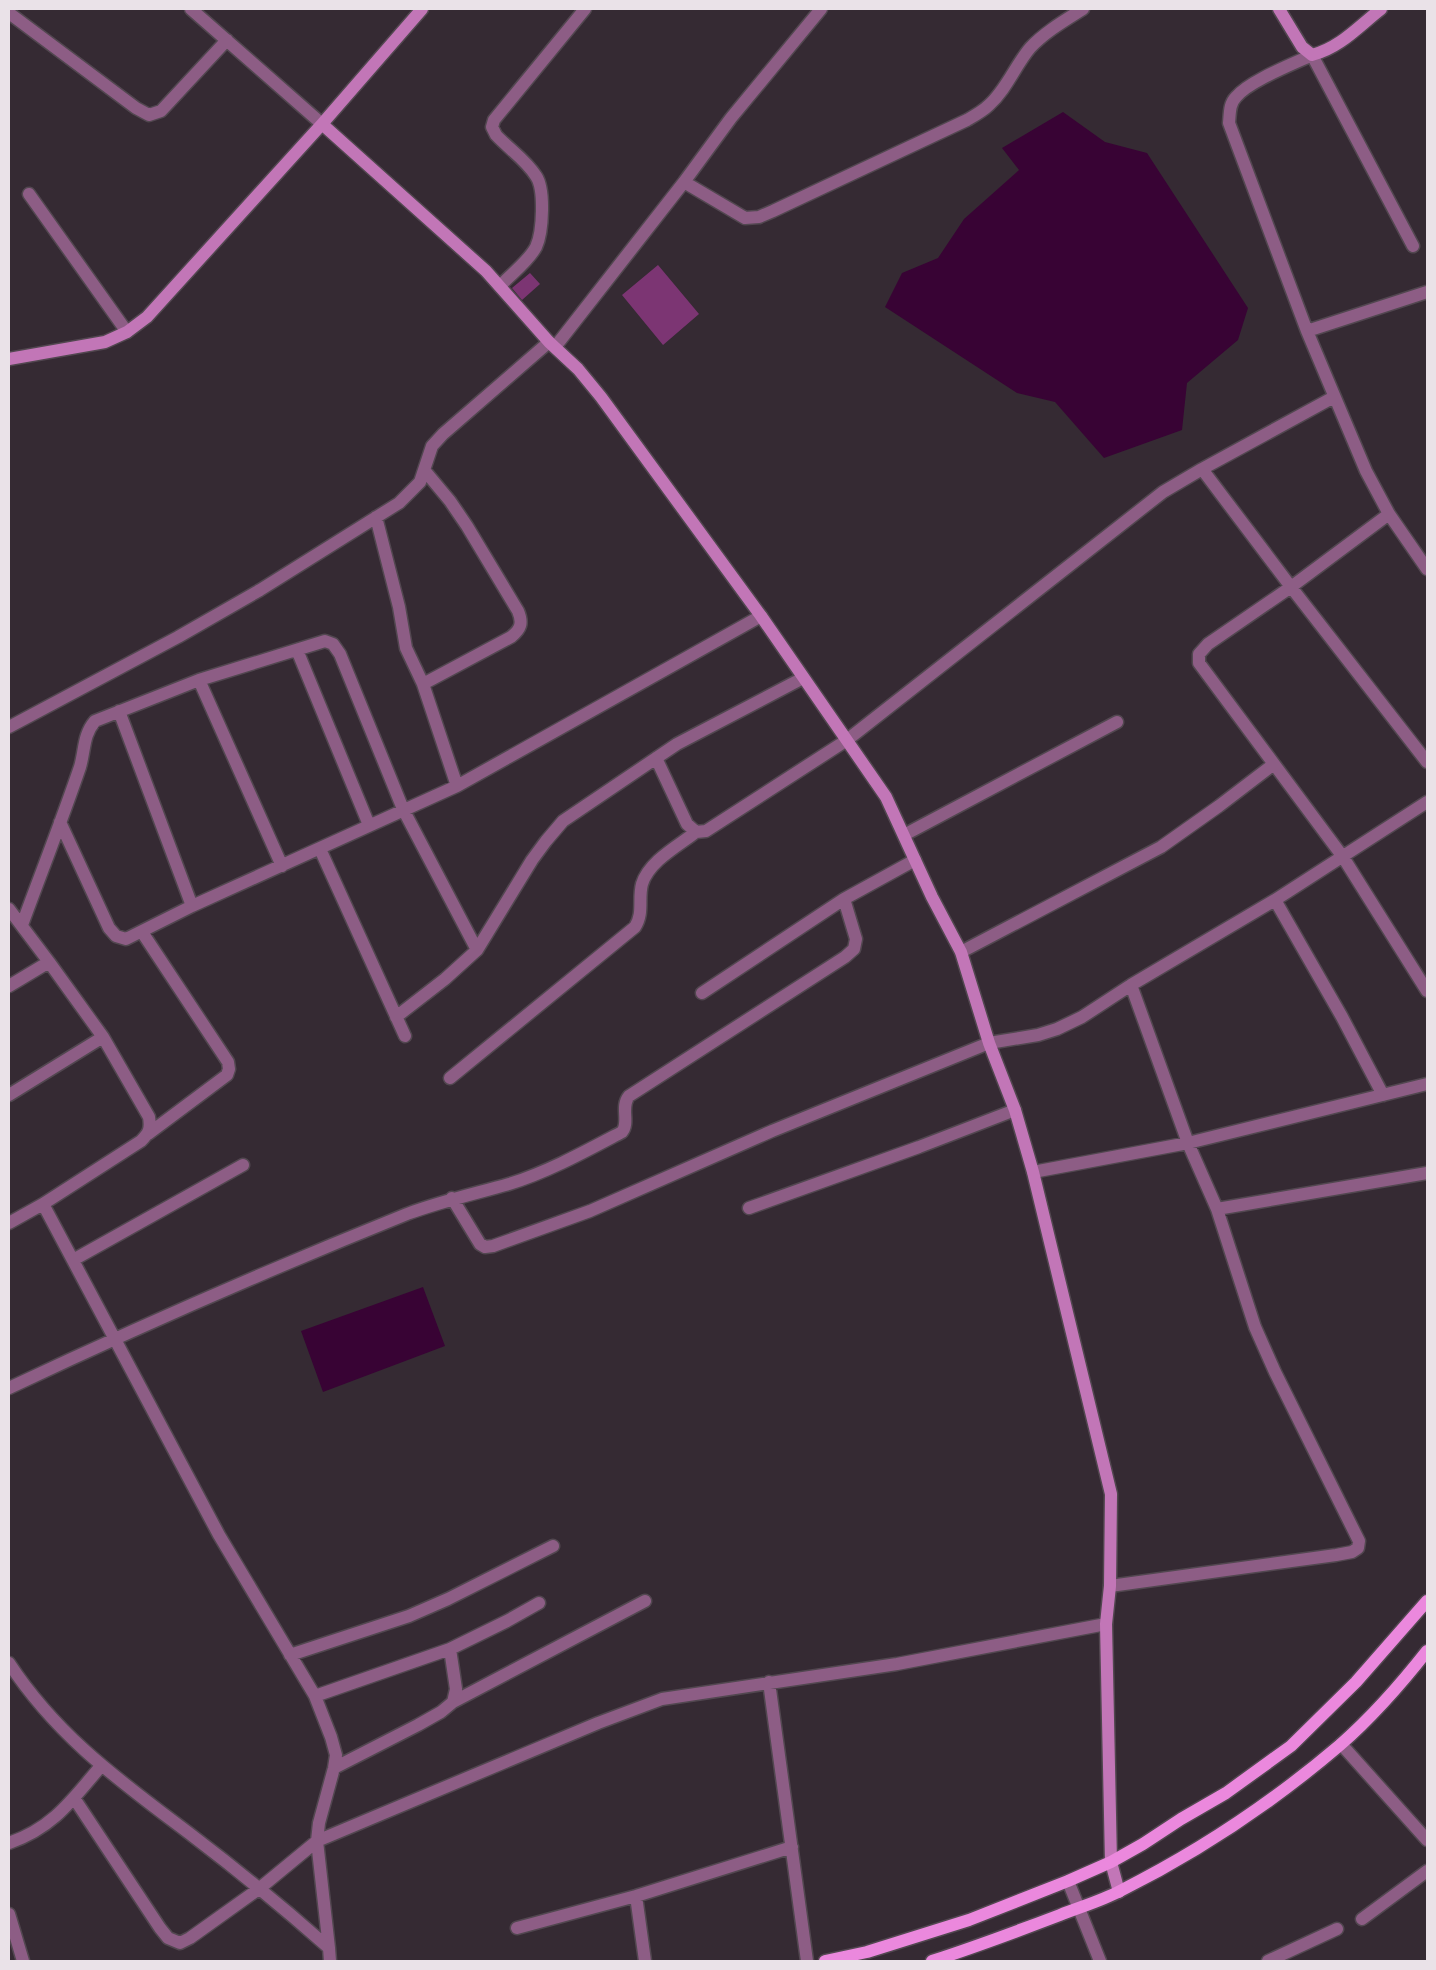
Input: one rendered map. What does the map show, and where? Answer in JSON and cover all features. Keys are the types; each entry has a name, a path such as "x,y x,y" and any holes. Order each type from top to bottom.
{"main road":[{"path":"825,1961 867,1952 969,1920 1068,1881 1110,1862 1143,1844 1226,1793 1291,1746 1356,1682 1427,1601"},
{"path":"932,1961 988,1943 1118,1892 1179,1859 1281,1792 1341,1744 1401,1683 1427,1651"}],"street":[{"path":"191,9 479,264 552,344 578,369 601,397 761,616 886,798 932,898 961,952 989,1043 1015,1110 1033,1172 1111,1494 1110,1586 1106,1624 1110,1862 1118,1892"},
{"path":"9,359 105,342 127,332 147,317 322,124 422,9"},
{"path":"500,286 535,247 539,238 543,195 536,175 496,135 492,127 494,120 585,9"},
{"path":"9,727 186,633 260,590 399,503 412,492 420,482 425,471 432,446 552,344 684,182 731,118 821,9"},
{"path":"684,182 745,218 759,217 773,211 966,120 989,106 1000,93 1017,64 1032,46 1049,30 1083,9"},
{"path":"1279,9 1302,47 1312,55 1413,246"},
{"path":"1381,9 1338,45 1325,52 1312,55 1255,83 1236,97 1230,108 1229,124 1307,331 1366,470 1389,514 1426,565"},
{"path":"9,13 136,108 149,115 161,111 227,40"},
{"path":"28,194 127,332"},
{"path":"1307,331 1427,292"},
{"path":"450,1078 635,926 641,914 642,885 648,872 655,864 696,832 706,831 847,740 1078,559 1122,522 1163,492 1334,397"},
{"path":"1202,469 1427,762"},
{"path":"423,684 511,637 519,631 522,621 518,611 467,526 450,501 425,471"},
{"path":"1389,514 1291,587 1208,644 1199,654 1200,663 1205,673 1343,857 1427,991"},
{"path":"376,517 399,607 406,648 423,684 457,786"},
{"path":"60,822 110,928 116,936 126,939 192,906 457,786 761,616"},
{"path":"22,925 80,765 88,729 95,721 199,680 325,641 333,644 340,654 403,809 476,950"},
{"path":"297,650 369,826"},
{"path":"396,1017 445,979 476,950 532,860 546,840 563,822 697,732 803,678"},
{"path":"199,680 282,866"},
{"path":"119,711 192,906"},
{"path":"904,835 1117,722"},
{"path":"656,758 687,824 696,832"},
{"path":"961,952 1161,847 1274,764"},
{"path":"452,1198 480,1244 485,1247 493,1246 590,1211 772,1131 989,1043 1038,1035 1058,1029 1275,900 1427,802"},
{"path":"320,849 405,1036"},
{"path":"702,993 844,899 915,860"},
{"path":"9,1388 114,1338 383,1224 452,1198 519,1180 555,1165 622,1132 626,1127 624,1105 630,1096 845,957 854,949 856,939 844,899"},
{"path":"1275,900 1342,1017 1383,1095"},
{"path":"9,909 50,962 103,1037 148,1117 150,1126 148,1134"},
{"path":"9,1222 43,1204 141,1141 227,1075 229,1069 228,1062 142,932"},
{"path":"9,986 50,962"},
{"path":"1110,1586 1336,1555 1352,1552 1358,1548 1359,1540 1275,1372 1255,1326 1217,1209 1188,1143 1131,985"},
{"path":"9,1095 103,1037"},
{"path":"1033,1172 1188,1143 1427,1084"},
{"path":"749,1208 1015,1110"},
{"path":"73,1260 242,1165"},
{"path":"1217,1209 1427,1173"},
{"path":"43,1204 219,1535 315,1696 331,1737 336,1755 318,1822 318,1841 330,1961"},
{"path":"290,1655 409,1616 448,1599 553,1546"},
{"path":"334,1768 418,1725 453,1702 645,1601"},
{"path":"315,1696 450,1650 507,1621 539,1602"},
{"path":"74,1798 160,1928 168,1938 180,1943 190,1938 260,1888 318,1841 632,1709 662,1699 897,1664 1106,1624"},
{"path":"450,1650 456,1689 453,1702"},
{"path":"9,1663 24,1686 50,1717 101,1766 260,1888 329,1948"},
{"path":"769,1682 807,1961"},
{"path":"1341,1744 1427,1840"},
{"path":"9,1843 29,1835 53,1820 101,1766"},
{"path":"516,1928 636,1896 792,1848"},
{"path":"1362,1920 1427,1871"},
{"path":"1068,1881 1100,1961"},
{"path":"636,1896 645,1961"},
{"path":"9,1914 23,1961"},
{"path":"1268,1961 1337,1929"}],"shaded area":[{"path":"1063,112 1105,142 1147,153 1248,308 1238,340 1187,383 1182,430 1104,458 1055,402 1017,393 885,307 902,273 938,258 964,219 1019,170 1002,148"},
{"path":"423,1287 445,1346 323,1392 301,1331"}],"building":[{"path":"658,265 699,314 663,345 622,295"},
{"path":"530,273 540,284 522,300 512,288"}]}
